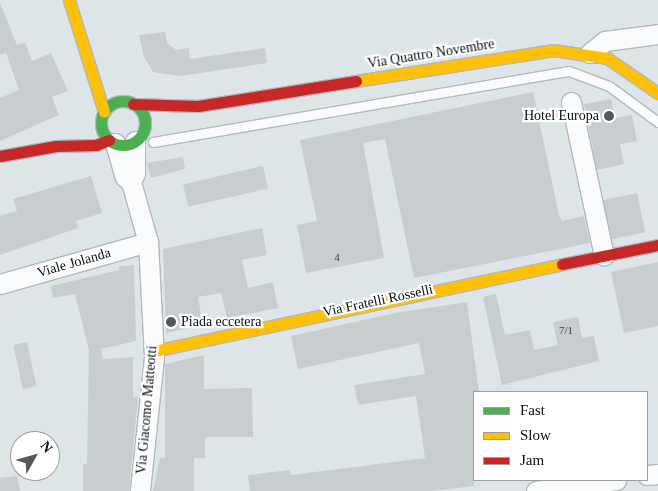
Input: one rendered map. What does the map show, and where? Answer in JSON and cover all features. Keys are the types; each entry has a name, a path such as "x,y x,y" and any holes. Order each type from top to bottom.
{"main road":[{"path":"69,0 86,54 102,117 112,142"},
{"name":"Via Quattro Novembre","path":"121,101 134,104 198,106 553,50 590,53 617,64 658,93"},
{"path":"0,156 44,147 84,130 121,101 86,54"},
{"path":"134,104 142,113 144,138"},
{"name":"Via Quattro Novembre","path":"44,147 96,145 144,138 164,121 198,106"},
{"name":"Via Fratelli Rosselli","path":"154,350 456,284 658,245"}],"street":[{"path":"590,53 605,41 658,34"},
{"path":"571,102 604,256"},
{"name":"Via Giacomo Matteotti","path":"131,182 144,138"},
{"name":"Via Giacomo Matteotti","path":"112,142 125,177 131,182 148,242 154,350 140,491"},
{"name":"Viale Jolanda","path":"0,284 148,242"},
{"path":"536,491 609,481"}],"lane":[{"path":"144,138 569,71 609,86 658,122"}],"building":[{"path":"0,3 17,45 25,42 32,61 51,53 68,91 52,97 59,115 0,141 0,98 19,90 6,53 0,55"},
{"path":"165,32 167,43 176,50 189,48 190,59 265,48 267,63 180,76 153,72 144,57 139,35"},
{"path":"533,92 559,215 562,221 584,216 590,243 414,278 385,139 363,143 384,258 306,273 297,225 317,221 300,140"},
{"name":"Hotel Europa","path":"611,99 615,118 632,115 637,141 620,144 624,164 597,170 584,104"},
{"path":"183,157 185,169 151,178 147,163"},
{"path":"263,166 268,188 188,207 183,184"},
{"path":"91,176 102,213 76,221 78,228 0,255 0,216 17,211 13,199"},
{"path":"637,193 645,232 611,239 603,200"},
{"path":"262,228 267,255 242,260 248,288 273,282 278,308 227,318 221,293 198,297 203,325 166,333 163,249"},
{"path":"658,262 658,326 624,333 611,272"},
{"path":"134,265 136,341 101,349 103,359 133,357 133,397 138,397 129,491 83,491 83,464 87,464 89,350 75,294 53,298 51,286 119,270 119,266"},
{"path":"496,294 505,335 530,330 534,350 558,345 553,322 578,317 582,338 594,336 599,361 502,385 483,297"},
{"path":"467,302 479,391 473,391 474,486 432,491 250,491 248,475 290,470 291,475 425,458 416,396 358,405 354,385 425,374 419,343 298,369 291,336 395,313"},
{"path":"27,342 36,386 23,389 13,345"},
{"path":"204,355 204,389 252,388 253,437 205,437 205,458 194,458 194,491 153,491 160,458 165,458 165,364"},
{"path":"10,477 10,481 18,481 20,491 0,491 0,478"}],"traffic: fast":[{"path":"123,101 135,105 141,111 145,123 141,135 135,141 123,145 111,141 105,135 101,123 105,111 111,105 123,101"}],"traffic: slow":[{"path":"69,0 104,112"},
{"path":"356,81 553,50 607,58 658,93"},
{"path":"154,351 562,264"}],"traffic: jam":[{"path":"133,104 198,106 356,81"},
{"path":"0,156 56,146 96,145 109,140"},
{"path":"562,264 658,245"}],"place":[{"name":"Hotel Europa","path":"609,116"},
{"name":"Piada eccetera","path":"171,322"}]}
